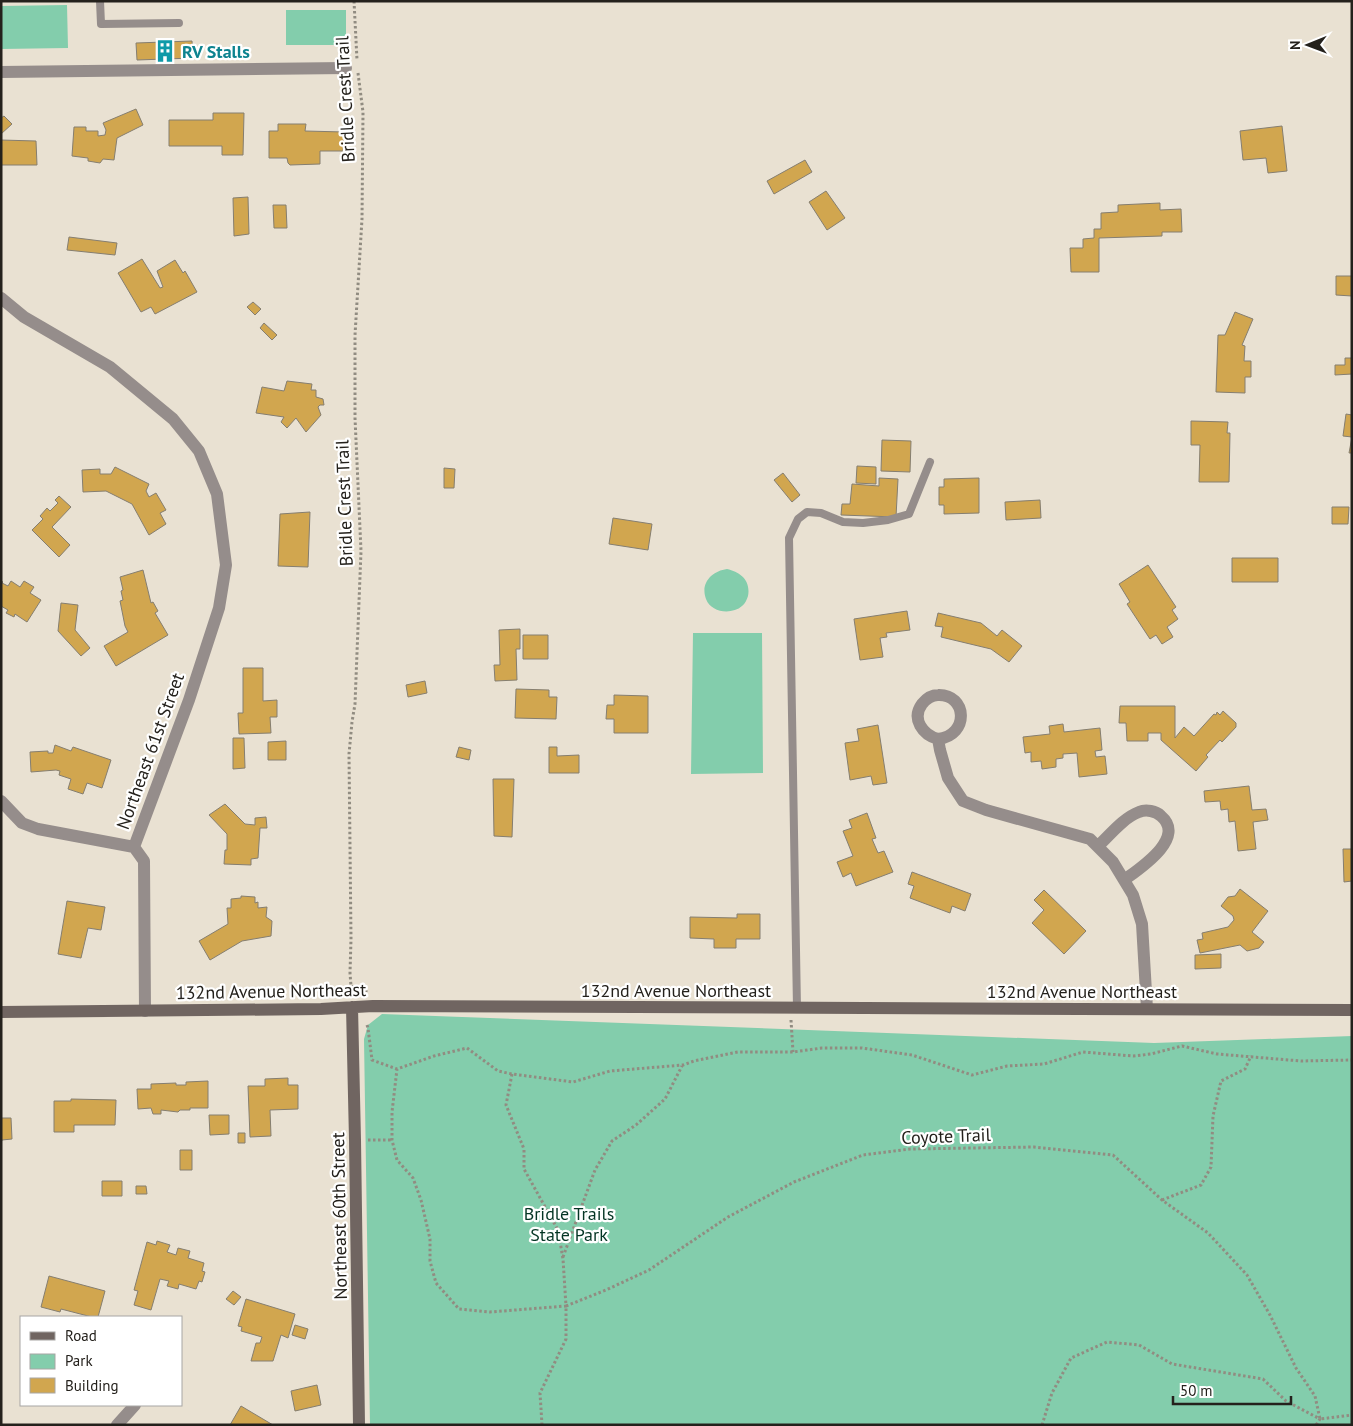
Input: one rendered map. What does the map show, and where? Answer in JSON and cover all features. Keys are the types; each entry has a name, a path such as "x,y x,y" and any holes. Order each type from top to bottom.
{"street":[{"path":"1,72 346,68"},
{"name":"Northeast 61st Street","path":"1,298 24,317 110,367 173,419 198,451 217,494 226,565 219,608 189,700 134,847 144,862 145,1011"},
{"path":"938,739 948,778 963,801 986,810 1090,839 1113,862 1133,894 1142,924 1147,1009"},
{"path":"1,801 22,823 38,829 134,847"},
{"path":"1098,846 1127,818 1141,811 1153,812 1162,817 1168,826 1168,836 1164,846 1155,857 1124,880"},
{"name":"132nd Avenue Northeast","path":"1,1012 352,1008 373,1006 794,1013 1147,1009 1352,1010"},
{"name":"Northeast 60th Street","path":"352,1008 359,1425"},
{"path":"117,1425 134,1406"}],"lane":[{"path":"100,1 101,24 179,23"},
{"path":"794,1013 789,538 798,519 806,512 822,513 843,522 862,523 888,520 909,514 930,462"}],"path":[{"name":"Bridle Crest Trail","path":"354,1 356,60 363,112 363,141 362,219 354,335 361,551 355,704 349,754 350,973 351,986 366,990 366,992"},
{"path":"793,1052 794,1013"},
{"path":"367,1025 372,1060 397,1069 434,1056 466,1048 498,1071 573,1082 610,1072 683,1065 738,1052 793,1052 822,1048 862,1048 912,1055 972,1075 1008,1066 1044,1064 1084,1052 1132,1056 1151,1054 1182,1046 1217,1054 1301,1061 1352,1060"},
{"path":"1162,1200 1200,1185 1211,1167 1214,1116 1221,1081 1245,1069 1251,1056"},
{"path":"563,1258 595,1170 612,1141 636,1125 665,1099 683,1065"},
{"name":"Coyote Trail","path":"397,1069 392,1112 392,1140 397,1160 413,1178 421,1200 430,1239 430,1261 436,1282 459,1309 490,1312 566,1306 649,1270 728,1217 794,1182 863,1155 910,1149 1034,1148 1113,1154 1162,1200 1208,1233 1247,1275 1270,1315 1296,1368 1315,1396 1320,1419"},
{"path":"512,1074 506,1105 524,1149 524,1168 558,1230 563,1258 566,1339 540,1393 542,1425"},
{"path":"355,1140 392,1140"},
{"path":"1042,1425 1052,1393 1071,1358 1107,1342 1139,1345 1172,1364 1263,1379 1286,1401 1320,1419 1352,1415"},
{"path":"1316,1425 1320,1419"}],"green space":[{"path":"67,5 68,48 1,49 1,6"},
{"path":"286,10 346,10 346,45 286,45"},
{"path":"727,569 736,572 744,578 748,585 746,601 733,611 722,611 712,607 706,599 705,593 706,583 712,575"},
{"path":"693,633 762,633 763,773 691,774"},
{"name":"Bridle Trails State Park","path":"382,1014 1154,1043 1352,1036 1352,1425 370,1425 364,1039 368,1025"}],"building":[{"name":"RV Stalls","path":"192,41 193,58 137,60 136,43"},
{"path":"136,109 143,125 117,138 114,160 103,159 100,163 88,161 88,158 72,156 74,127 86,127 86,131 98,131 98,136 105,135 106,130 103,123"},
{"path":"213,113 244,113 243,155 222,155 222,146 169,146 169,120 213,120"},
{"path":"4,116 12,124 1,134 1,118"},
{"path":"278,124 306,124 305,131 344,132 343,151 320,151 320,164 290,165 287,158 269,158 269,131 278,131"},
{"path":"1282,126 1287,171 1268,173 1266,158 1243,160 1240,131"},
{"path":"1,140 36,141 37,165 1,165"},
{"path":"805,160 812,172 774,194 767,181"},
{"path":"826,191 845,218 827,230 809,202"},
{"path":"248,197 249,234 234,236 233,198"},
{"path":"1160,203 1160,210 1181,209 1182,232 1162,232 1162,236 1099,238 1099,272 1071,272 1070,248 1083,248 1083,239 1094,238 1094,229 1101,229 1101,213 1118,212 1118,205"},
{"path":"273,205 286,205 287,228 274,228"},
{"path":"69,237 117,243 115,255 67,250"},
{"path":"142,259 160,288 163,287 157,271 175,260 183,273 185,271 197,292 155,314 151,307 141,312 118,273"},
{"path":"1336,276 1352,276 1352,296 1336,295"},
{"path":"253,302 261,309 255,315 247,307"},
{"path":"1235,312 1253,319 1242,345 1245,346 1244,361 1251,361 1251,377 1245,377 1245,393 1216,392 1218,335 1225,335"},
{"path":"264,323 277,335 272,340 260,328"},
{"path":"1345,358 1352,358 1352,374 1335,375 1335,365 1345,365"},
{"path":"287,381 312,384 311,390 316,390 316,397 323,399 324,405 318,407 321,415 306,432 296,418 287,428 281,422 284,417 256,413 262,387 284,391"},
{"path":"1346,414 1352,415 1352,437 1343,436"},
{"path":"1191,421 1228,422 1227,433 1230,433 1229,482 1199,482 1200,445 1191,445"},
{"path":"1352,437 1352,453 1349,453"},
{"path":"882,440 911,441 910,472 881,471"},
{"path":"857,466 876,467 876,484 856,483"},
{"path":"115,467 149,484 146,491 149,497 156,493 166,510 160,513 166,524 149,535 132,504 106,491 83,492 82,470 100,469 100,474 111,474"},
{"path":"444,468 455,469 454,488 444,488"},
{"path":"783,473 800,495 792,502 774,480"},
{"path":"879,478 898,479 896,517 841,515 842,504 850,504 852,484 879,486"},
{"path":"979,478 979,513 944,514 944,505 939,505 939,487 944,487 944,479"},
{"path":"59,496 71,507 52,527 70,545 59,557 32,530 43,519 40,516 47,508 50,511 58,503 55,500"},
{"path":"1040,500 1041,518 1006,520 1005,502"},
{"path":"1332,507 1349,507 1348,524 1332,524"},
{"path":"310,512 308,567 278,566 280,514"},
{"path":"613,518 652,524 648,550 609,544"},
{"path":"1232,558 1278,558 1278,582 1232,582"},
{"path":"1148,565 1176,607 1172,610 1178,619 1167,627 1173,637 1162,644 1156,635 1150,639 1127,604 1130,602 1119,584"},
{"path":"143,570 151,603 153,602 158,611 155,613 168,635 116,666 104,646 128,632 120,601 123,600 121,591 123,590 120,577"},
{"path":"1,581 8,586 11,581 20,587 24,581 34,587 30,593 41,600 27,622 15,614 14,617 6,613 8,610 1,606"},
{"path":"61,603 78,605 75,630 90,648 81,656 58,631"},
{"path":"907,611 910,630 886,633 887,637 880,638 883,657 860,660 854,619"},
{"path":"938,613 981,623 997,636 1002,630 1022,646 1009,662 991,649 941,637 943,627 935,626"},
{"path":"520,629 520,649 516,649 517,680 495,681 494,665 500,665 499,630"},
{"path":"523,635 548,635 548,659 523,659"},
{"path":"243,668 263,668 263,701 277,700 277,717 270,717 271,733 239,734 238,713 243,713"},
{"path":"425,681 427,693 408,697 406,685"},
{"path":"516,689 549,690 549,697 557,697 556,719 515,718"},
{"path":"614,695 648,696 648,733 614,733 614,719 606,719 607,705 614,705"},
{"path":"1120,706 1175,706 1175,738 1184,727 1194,736 1217,712 1220,715 1223,711 1236,723 1236,727 1206,755 1208,757 1196,771 1161,740 1161,733 1148,733 1148,741 1127,741 1126,723 1119,723"},
{"path":"1063,724 1064,732 1100,728 1102,750 1095,751 1096,757 1105,756 1107,774 1079,777 1077,753 1063,754 1063,758 1056,759 1056,767 1042,769 1041,761 1031,762 1031,752 1025,753 1023,737 1050,734 1049,726"},
{"path":"878,725 887,783 873,785 871,776 850,780 845,743 859,741 857,729"},
{"path":"233,738 244,738 245,768 233,769"},
{"path":"286,741 286,760 268,760 268,742"},
{"path":"55,745 71,751 73,747 111,760 102,788 87,783 83,794 68,789 71,779 59,775 60,771 31,772 30,752 48,751 48,753 53,753"},
{"path":"459,747 471,750 469,760 456,757"},
{"path":"549,747 557,747 557,756 579,755 579,773 549,773"},
{"path":"493,779 514,779 512,837 494,836"},
{"path":"1249,786 1252,810 1266,809 1268,820 1253,822 1256,849 1238,851 1235,821 1229,822 1228,809 1221,810 1220,801 1205,802 1204,791"},
{"path":"225,804 245,824 255,825 255,818 266,817 267,828 260,828 258,858 251,859 251,865 224,864 225,850 227,850 227,834 209,815"},
{"path":"867,813 876,838 872,839 878,853 884,851 893,872 856,886 851,873 843,877 837,862 853,856 843,831 852,828 849,820"},
{"path":"1343,849 1352,849 1352,881 1344,882"},
{"path":"912,872 971,894 965,911 952,906 950,913 910,898 914,886 908,884"},
{"path":"1240,889 1268,911 1252,932 1264,942 1259,948 1247,951 1240,945 1200,953 1197,940 1203,939 1202,933 1228,927 1234,920 1233,916 1221,906 1228,897 1235,896"},
{"path":"1044,890 1086,931 1064,954 1032,923 1044,910 1034,900"},
{"path":"241,896 255,897 255,903 258,902 258,908 267,907 266,917 272,921 271,936 242,941 210,960 199,941 228,924 227,908 231,908 231,899 241,898"},
{"path":"67,901 105,907 101,930 88,928 81,958 58,954"},
{"path":"737,914 760,914 760,939 736,939 736,948 714,948 714,939 690,938 690,917 737,918"},
{"path":"1221,954 1221,968 1195,969 1195,955"},
{"path":"288,1078 288,1085 298,1085 298,1109 270,1110 271,1136 250,1137 248,1086 265,1086 265,1079"},
{"path":"208,1081 208,1108 190,1108 190,1110 180,1110 178,1112 161,1110 161,1114 153,1114 151,1108 138,1109 137,1089 151,1089 151,1084 176,1083 176,1085 186,1085 186,1082"},
{"path":"71,1099 116,1100 115,1125 74,1125 74,1132 54,1132 54,1101 71,1101"},
{"path":"209,1115 229,1115 229,1134 210,1135"},
{"path":"1,1118 11,1118 12,1139 2,1140 1,1143"},
{"path":"238,1133 245,1133 245,1143 238,1143"},
{"path":"180,1150 192,1150 192,1170 180,1170"},
{"path":"102,1181 122,1181 122,1196 102,1196"},
{"path":"136,1186 146,1186 147,1194 136,1194"},
{"path":"157,1241 170,1245 167,1252 176,1255 178,1248 190,1251 188,1258 204,1263 202,1271 205,1272 202,1282 199,1281 196,1289 179,1284 178,1289 167,1286 169,1281 160,1279 151,1310 134,1305 138,1291 134,1290 147,1242 156,1245"},
{"path":"49,1276 105,1291 98,1316 88,1316 61,1309 60,1312 41,1307"},
{"path":"233,1291 241,1297 234,1305 226,1299"},
{"path":"246,1299 295,1314 288,1338 281,1335 273,1361 251,1361 256,1343 260,1343 262,1337 241,1331 242,1327 238,1326"},
{"path":"295,1325 308,1329 305,1339 292,1335"},
{"path":"317,1385 321,1405 295,1411 291,1391"},
{"path":"241,1406 273,1425 230,1425"}],"place":[{"name":"RV Stalls","path":"165,51"}]}
